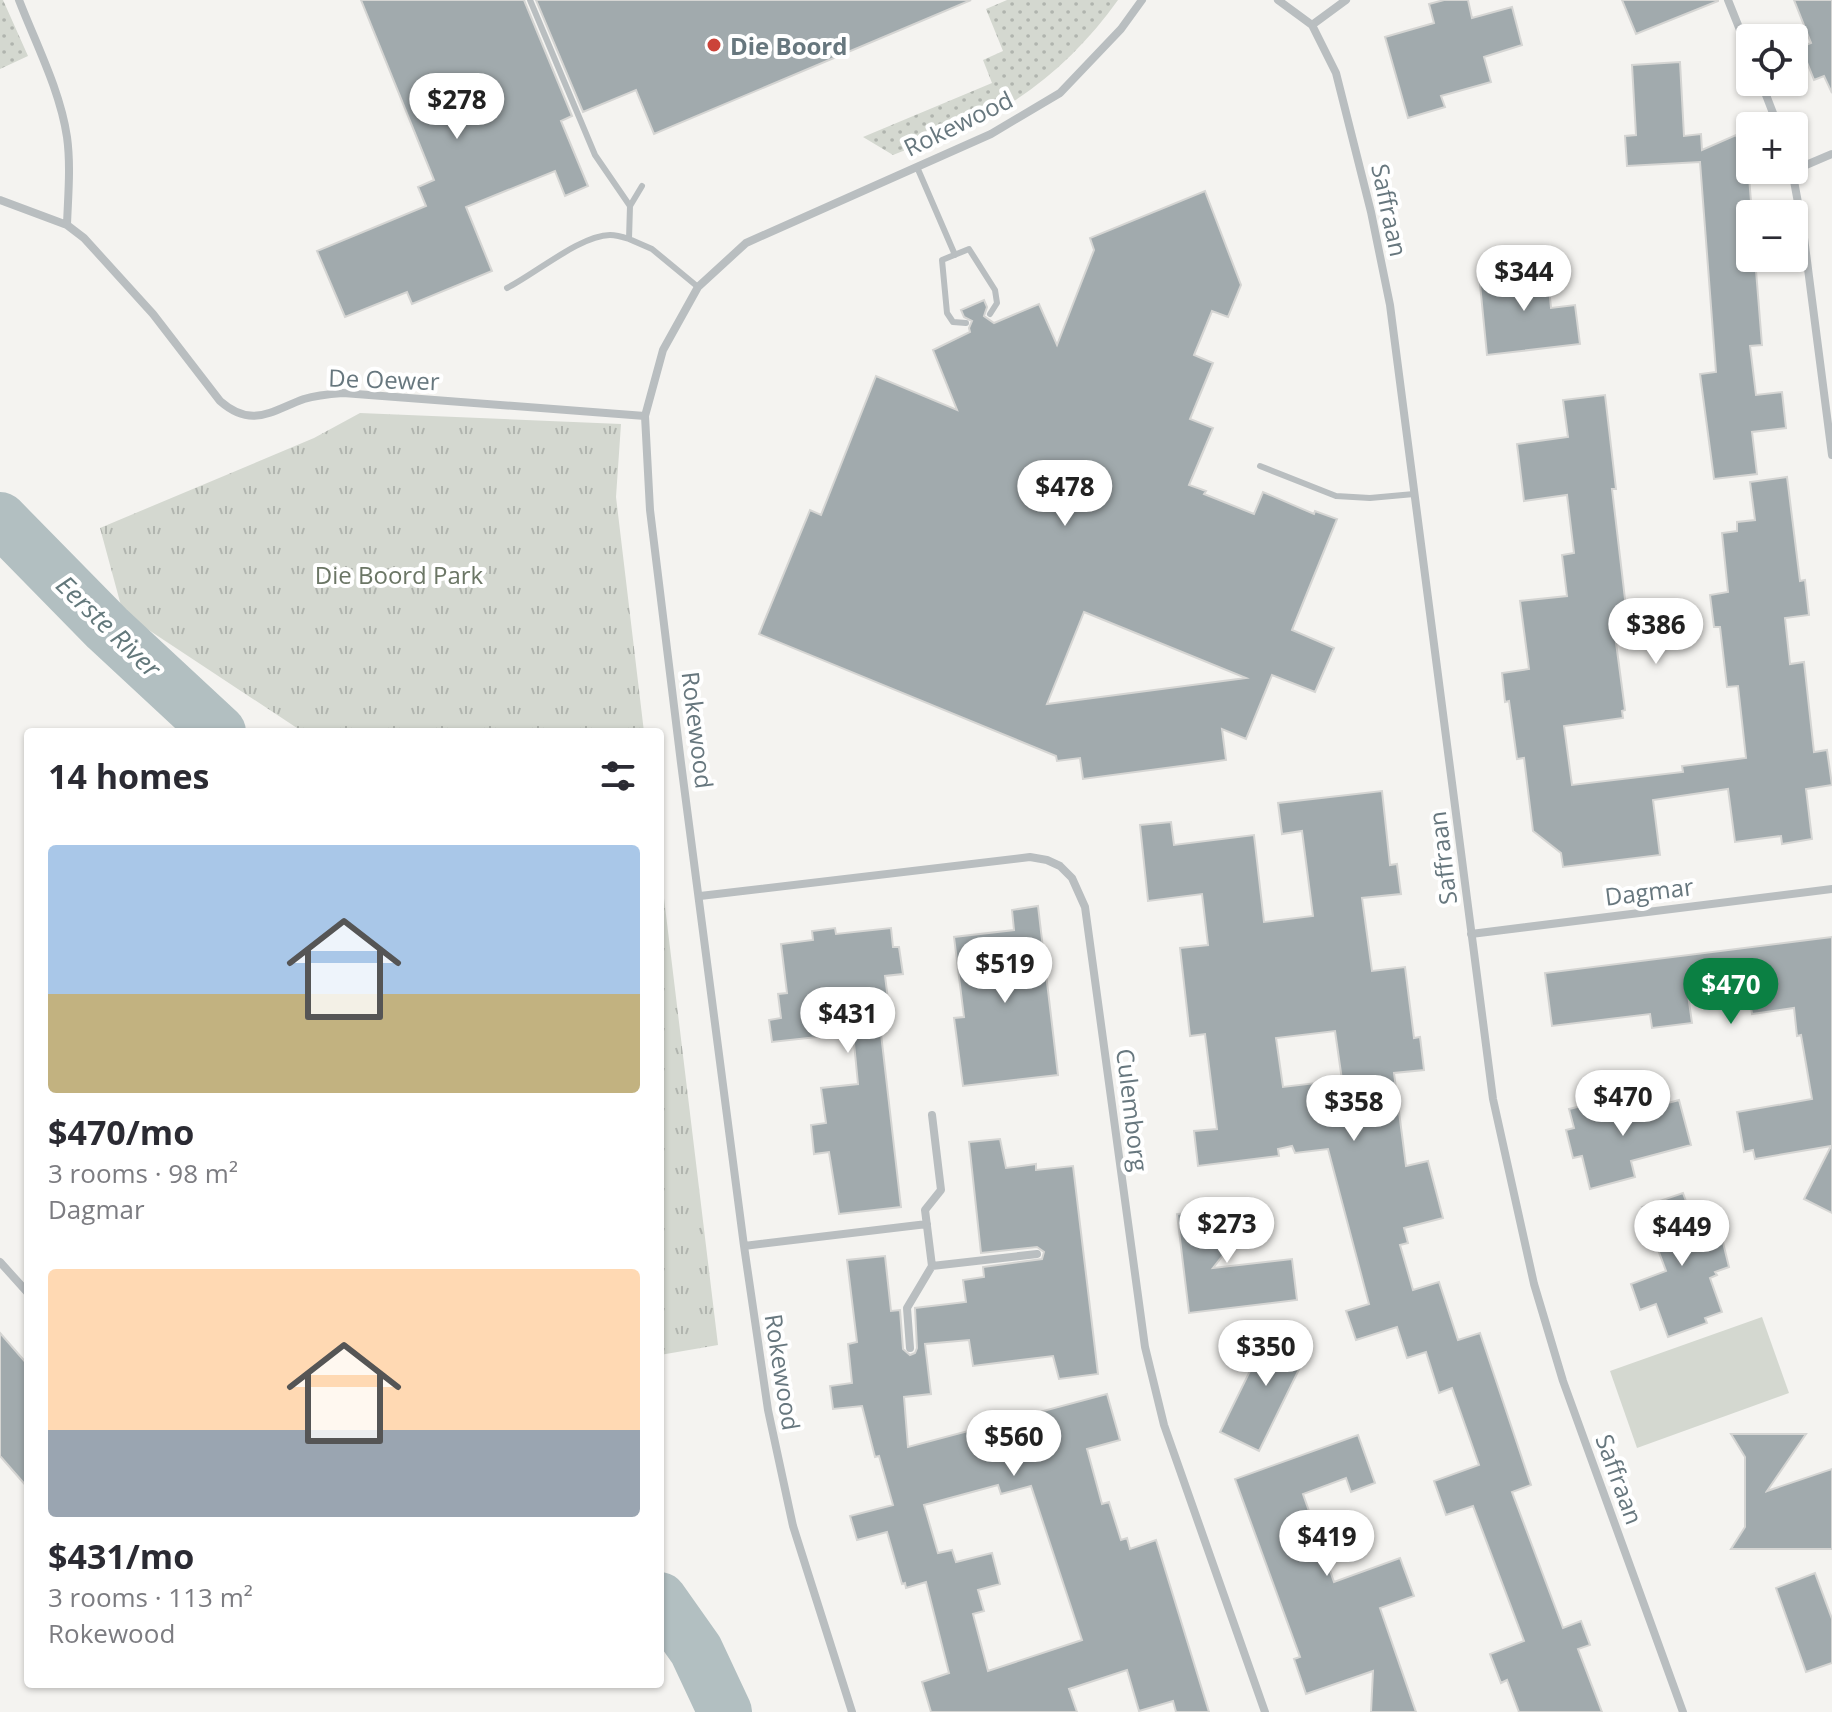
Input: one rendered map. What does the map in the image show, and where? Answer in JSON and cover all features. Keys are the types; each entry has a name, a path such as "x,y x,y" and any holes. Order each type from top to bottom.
{"street":[{"path":"19,0 53,86 67,136 67,225"},
{"name":"Rokewood","path":"852,1712 798,1541 779,1467 744,1246 650,510 645,416 663,350 698,287 746,243 991,134 1060,93 1121,29 1142,0"},
{"name":"Saffraan","path":"1278,0 1312,25 1336,73 1371,212 1390,305 1493,1099 1534,1284 1563,1381 1683,1712"},
{"path":"1312,25 1346,0"},
{"path":"1728,0 1738,24"},
{"path":"1808,164 1832,154"},
{"path":"1794,184 1832,455"},
{"name":"De Oewer","path":"0,200 67,225 98,251 220,401 230,410 246,416 261,417 307,398 343,393 645,416"},
{"name":"Culemborg","path":"700,896 1030,857 1060,866 1072,878 1085,907 1145,1347 1164,1425 1265,1712"},
{"name":"Dagmar","path":"1471,934 1832,889"},
{"path":"910,1348 907,1308 932,1266 925,1210 941,1190 932,1115"},
{"path":"744,1246 927,1224"},
{"path":"932,1266 1037,1254"},
{"path":"0,1262 24,1289"}],"lane":[{"path":"530,0 595,155 630,206"},
{"path":"916,166 955,255"},
{"path":"629,239 630,206 642,186"},
{"path":"507,288 574,246 611,235 652,249 698,287"},
{"path":"966,323 953,322 947,313 942,260 969,249 995,290 997,303 990,314"},
{"path":"1260,466 1336,496 1370,498 1414,494"}],"green space":[{"path":"0,0 3,0 28,56 0,69"},
{"path":"1007,0 1118,0 1059,67 1024,95 985,118 893,155 863,137 992,83 983,60 1003,51 986,9"},
{"name":"Die Boord Park","path":"360,413 621,424 616,497 644,728 297,728 123,613 100,528 314,438"},
{"path":"664,898 718,1345 664,1354"},
{"path":"1762,1317 1789,1393 1637,1448 1610,1371"}],"building":[{"path":"361,0 524,0 572,116 561,121 588,186 565,196 555,171 466,207 492,271 412,304 407,292 345,317 317,251 426,206 418,187 434,180"},
{"name":"Die Boord","path":"536,0 971,0 654,134 636,90 583,112"},
{"path":"1444,0 1468,0 1472,18 1512,7 1522,45 1484,57 1491,82 1441,96 1445,107 1408,118 1385,37 1434,23 1429,4"},
{"path":"1622,0 1718,0 1718,1 1636,34"},
{"path":"1794,0 1832,0 1832,93 1824,76 1814,80 1808,65 1808,44 1811,43 1808,24 1803,24"},
{"path":"1680,62 1684,136 1701,134 1702,150 1736,135 1736,184 1750,184 1751,200 1736,200 1736,272 1756,272 1762,345 1750,346 1756,395 1782,392 1786,428 1752,432 1757,474 1714,479 1700,374 1716,372 1700,162 1627,166 1625,136 1636,135 1632,65"},
{"path":"1205,191 1241,285 1228,317 1212,311 1194,355 1213,363 1190,419 1213,428 1189,485 1254,514 1263,492 1314,514 1315,511 1337,519 1292,630 1334,648 1315,692 1272,675 1246,739 1222,729 1226,760 1083,779 1080,758 1057,761 1056,756 759,634 810,510 821,515 876,376 957,410 933,350 970,332 972,321 964,317 961,310 984,300 987,307 984,316 994,323 1039,304 1057,345 1094,250 1090,238","holes":["1084,612 1246,678 1047,704"]},
{"path":"1547,266 1551,308 1575,305 1580,344 1487,355 1479,274"},
{"path":"1605,395 1616,489 1612,489 1629,633 1615,635 1625,710 1622,711 1623,718 1564,726 1572,785 1683,772 1682,766 1746,758 1738,686 1727,687 1720,627 1714,627 1710,595 1728,592 1722,533 1737,531 1737,522 1755,520 1750,482 1787,477 1800,581 1805,580 1809,615 1785,618 1790,664 1804,662 1814,752 1827,750 1832,785 1806,789 1812,839 1782,844 1781,836 1735,842 1728,789 1653,800 1660,855 1563,867 1561,853 1533,831 1524,758 1517,759 1502,673 1529,669 1520,601 1567,596 1562,555 1574,553 1567,495 1524,501 1517,444 1568,437 1563,400"},
{"path":"1382,791 1390,865 1397,864 1401,894 1362,898 1372,971 1405,967 1414,1038 1420,1037 1424,1070 1394,1073 1406,1166 1428,1161 1443,1218 1404,1228 1408,1243 1400,1245 1413,1290 1439,1282 1458,1340 1480,1333 1531,1485 1512,1492 1563,1628 1581,1621 1590,1645 1578,1649 1602,1712 1519,1712 1507,1680 1501,1683 1490,1654 1524,1641 1473,1506 1446,1515 1434,1481 1479,1465 1452,1388 1439,1393 1426,1352 1407,1358 1397,1327 1356,1340 1346,1311 1369,1304 1328,1149 1295,1153 1292,1146 1278,1149 1279,1156 1198,1166 1194,1131 1217,1129 1205,1034 1190,1036 1180,948 1208,945 1202,894 1148,901 1140,825 1171,822 1174,845 1254,835 1264,922 1313,916 1302,831 1282,834 1278,803","holes":["1335,1031 1342,1080 1283,1087 1276,1038"]},
{"path":"1038,906 1058,1075 963,1086 954,1018 964,1017 954,937 1014,930 1012,910"},
{"path":"835,928 836,934 891,928 893,947 899,947 903,974 885,976 891,1023 880,1025 901,1207 839,1214 829,1152 814,1154 811,1125 826,1123 821,1088 858,1084 853,1033 772,1042 769,1020 781,1018 778,994 787,993 781,944 813,940 812,931"},
{"path":"1832,937 1832,1213 1804,1199 1831,1146 1755,1159 1753,1150 1744,1152 1737,1112 1812,1099 1801,1035 1797,1036 1794,1008 1752,1014 1747,980 1687,987 1692,1023 1652,1028 1650,1014 1552,1026 1545,973"},
{"path":"1614,1098 1619,1116 1679,1100 1691,1145 1631,1161 1635,1177 1590,1189 1582,1156 1573,1158 1566,1130 1574,1128 1569,1109"},
{"path":"1000,1139 1006,1168 1036,1164 1036,1170 1073,1166 1098,1374 1059,1379 1053,1356 973,1366 969,1340 925,1344 931,1394 904,1397 908,1447 1107,1394 1120,1440 1087,1449 1102,1504 1109,1502 1121,1540 1127,1538 1130,1549 1156,1540 1209,1712 1176,1712 1173,1701 1139,1711 1127,1670 1069,1689 1077,1712 931,1712 922,1682 949,1673 926,1582 906,1588 905,1583 902,1584 887,1532 857,1540 850,1516 893,1505 879,1456 875,1457 862,1406 833,1409 830,1386 852,1383 848,1344 857,1342 847,1260 885,1256 891,1311 900,1310 903,1349 910,1355 917,1348 915,1308 966,1302 963,1280 984,1277 983,1267 1042,1259 1044,1252 1037,1247 981,1253 969,1142","holes":["998,1485 1001,1494 1031,1486 1082,1640 988,1671 973,1614 984,1611 978,1590 1000,1584 992,1553 956,1562 952,1550 938,1553 924,1505"]},
{"path":"1683,1193 1702,1236 1720,1230 1729,1267 1715,1272 1717,1275 1710,1278 1722,1312 1705,1318 1707,1323 1668,1337 1656,1304 1640,1310 1631,1284 1666,1271 1642,1207"},
{"path":"1243,1206 1246,1226 1213,1268 1292,1259 1297,1300 1189,1313 1177,1214"},
{"path":"1273,1324 1312,1343 1259,1451 1220,1432"},
{"path":"0,1333 24,1360 24,1483 0,1456"},
{"path":"1731,1434 1806,1434 1767,1491 1832,1469 1832,1549 1731,1549 1745,1527 1745,1457"},
{"path":"1358,1435 1375,1483 1351,1492 1346,1478 1303,1494 1334,1582 1400,1558 1414,1596 1380,1608 1416,1712 1371,1712 1373,1671 1306,1694 1294,1659 1300,1657 1235,1479"},
{"path":"1815,1573 1832,1619 1832,1663 1806,1672 1776,1588"}],"waterway":[{"name":"Eerste River","path":"0,519 107,628 215,728"},
{"name":"Eerste River","path":"664,1605 696,1650 725,1712"}],"place":[{"name":"Die Boord","path":"714,45"}]}
